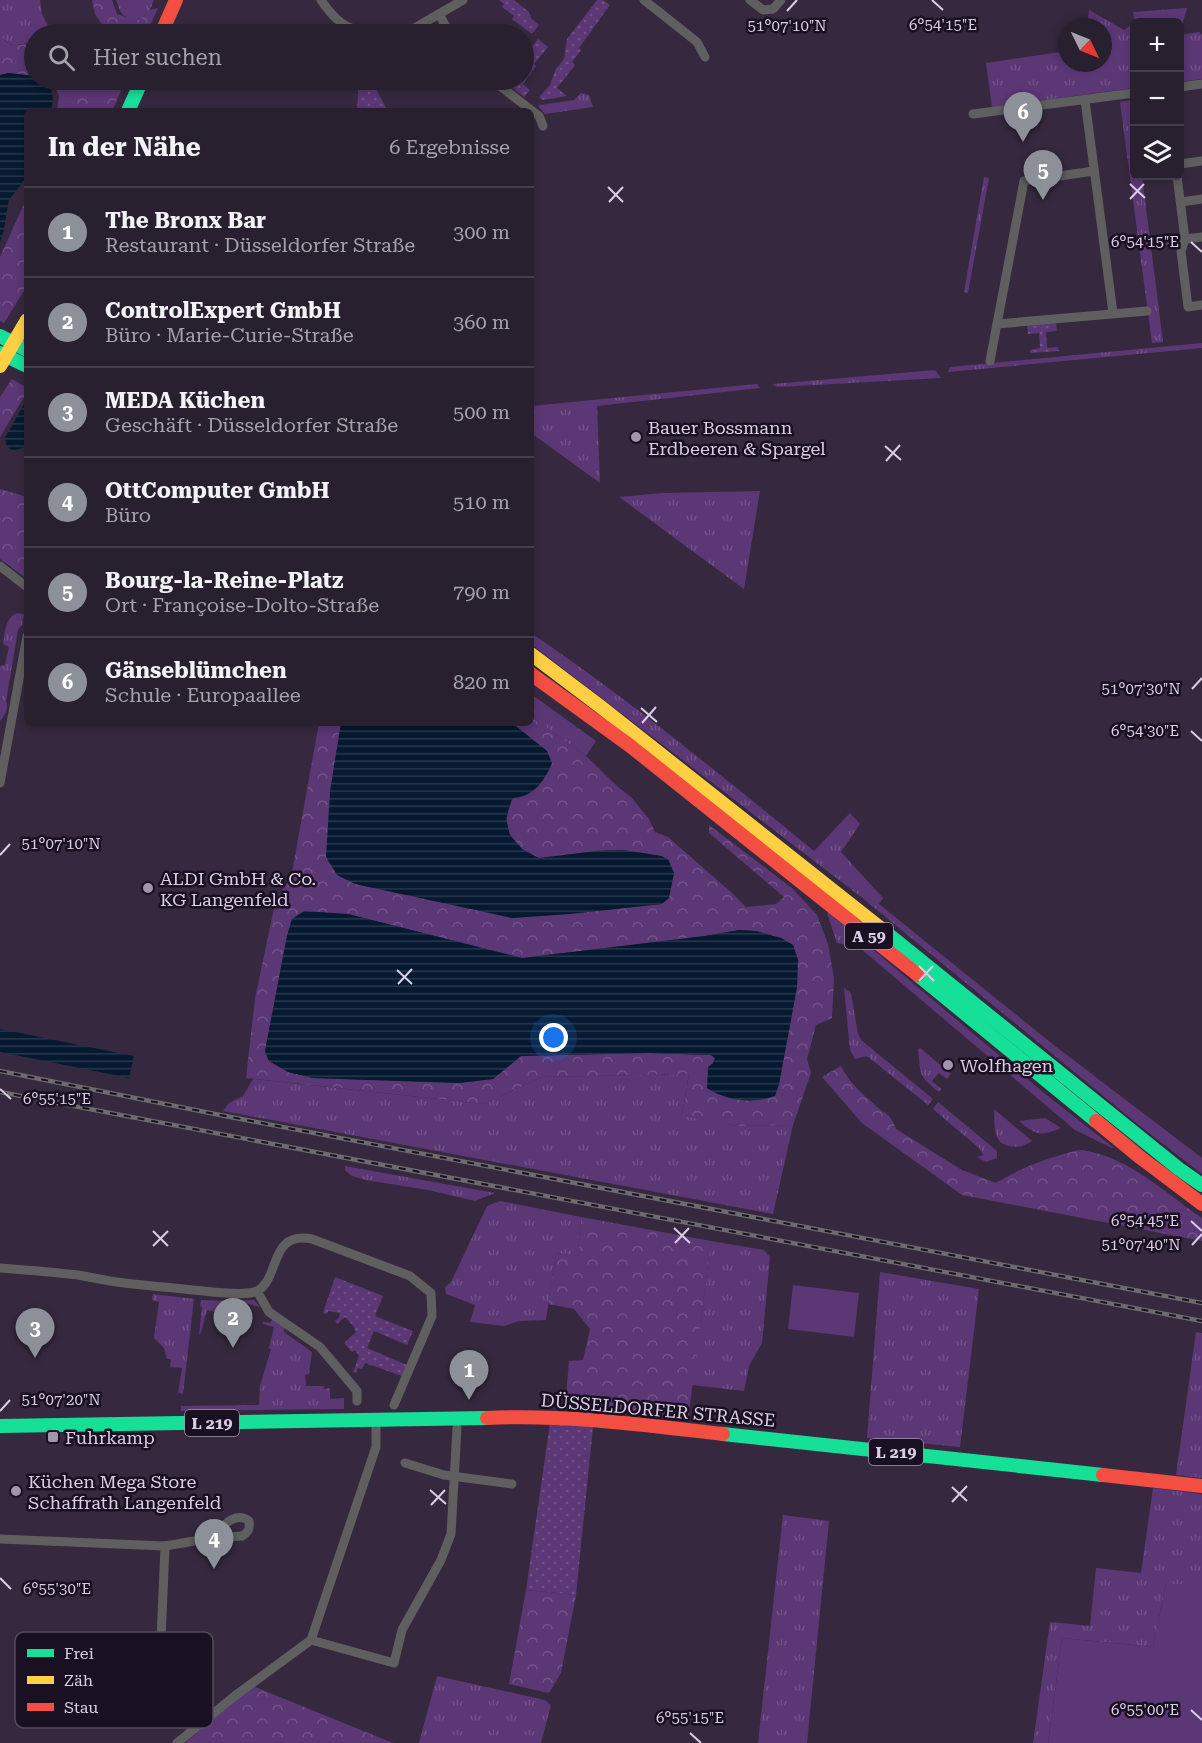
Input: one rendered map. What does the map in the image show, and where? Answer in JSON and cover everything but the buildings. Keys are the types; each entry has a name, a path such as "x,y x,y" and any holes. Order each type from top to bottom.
{"main road":[{"path":"165,24 176,0"},
{"path":"129,108 137,90"},
{"path":"0,366 24,325"},
{"path":"0,336 24,348"},
{"path":"0,353 24,365"},
{"name":"A 59","path":"534,656 928,965 1179,1169 1202,1185"},
{"name":"A 59","path":"534,676 629,745 710,809 1141,1158 1202,1204"},
{"name":"DÜSSELDORFER STRASSE","path":"7,1426 376,1421 522,1416 589,1419 1202,1486"},
{"path":"0,1419 7,1426"}],"street":[{"path":"321,0 329,13 343,24"},
{"path":"422,24 463,0"},
{"path":"644,0 697,42 705,57"},
{"path":"750,0 763,10 773,9 781,0"},
{"path":"439,14 444,24"},
{"path":"1184,86 1202,84"},
{"path":"505,90 529,108"},
{"path":"973,114 1130,94"},
{"path":"1085,100 1113,313"},
{"path":"534,112 539,116 543,126"},
{"path":"1184,163 1202,161"},
{"path":"990,361 1024,181 1094,171"},
{"path":"1178,180 1185,239 1181,251 1188,307 1202,305"},
{"path":"1181,202 1202,199"},
{"path":"1185,239 1202,237"},
{"path":"997,324 1147,310"},
{"path":"0,566 24,585"},
{"path":"0,783 4,738 24,649"},
{"path":"0,1268 80,1275 110,1281 226,1293 257,1291 266,1281 279,1251 295,1240 306,1238 410,1276 430,1293 432,1316 394,1405"},
{"path":"257,1291 269,1312 320,1347 357,1391 357,1401"},
{"path":"213,1714 311,1640 376,1447 376,1421"},
{"path":"311,1640 394,1663 402,1630 441,1560 451,1534 457,1428"},
{"path":"405,1463 444,1475 512,1484"},
{"path":"0,1539 165,1546 212,1538"},
{"path":"161,1632 165,1546"},
{"path":"177,1743 195,1728"}],"green space":[{"path":"0,0 40,0 42,14 47,24 24,24 24,44 14,45 0,38"},
{"path":"92,0 112,0 117,14 140,20 150,10 158,8 151,24 101,24 95,14"},
{"path":"116,0 154,0 150,10 140,20 124,15"},
{"path":"499,0 514,0 529,12 531,18 539,25 534,31 534,24 519,24 512,19 514,16 502,7 504,4"},
{"path":"597,0 603,0 610,5 579,48 581,50 572,62 575,65 557,88 567,96 543,100 539,97 550,85 556,69 564,59 567,39"},
{"path":"1187,8 1184,18 1134,18 1133,12"},
{"path":"1089,10 1103,18 1088,18"},
{"path":"1112,23 1124,30 1130,26 1130,89 992,107 986,63 1058,52 1058,72 1112,72"},
{"path":"1199,32 1202,35 1202,79 1184,81 1184,34"},
{"path":"0,38 14,45 24,44 24,75 9,73 0,75"},
{"path":"538,39 548,47 534,64 534,44"},
{"path":"56,90 121,90 113,108 57,108 59,96"},
{"path":"358,90 376,90 386,108 357,108"},
{"path":"515,90 530,90 524,97"},
{"path":"581,93 589,95 593,107 545,114 538,106 574,100"},
{"path":"1130,100 1130,177 1120,102"},
{"path":"984,177 989,178 968,293 964,292"},
{"path":"1130,180 1143,180 1150,239 1175,237 1175,243 1151,247 1163,342 1152,343"},
{"path":"24,204 24,291 4,323 0,321 0,257"},
{"path":"1056,323 1057,331 1046,332 1047,348 1058,347 1059,351 1030,353 1030,350 1040,348 1039,333 1028,334 1027,325"},
{"path":"1202,343 1202,348 948,372 950,367"},
{"path":"935,370 941,378 778,387 773,384"},
{"path":"12,379 24,386 24,397 0,437 0,397"},
{"path":"757,384 760,388 597,406 600,483 534,435 534,406"},
{"path":"0,489 24,496 24,577 0,559"},
{"path":"760,491 744,589 619,497 662,493"},
{"path":"17,613 24,614 22,625 18,630 6,701 7,709 0,721 0,666 5,665 9,647 3,644 4,635 10,618"},
{"path":"534,635 640,712 814,851 850,813 860,824 841,852 883,898 879,904 1055,1046 1202,1158 1202,1174 1140,1126 865,900 534,646"},
{"path":"534,696 596,741 586,756 534,719"},
{"path":"534,719 586,756 631,797 649,819 655,832 668,837 746,907 776,904 784,897 709,833 709,825 792,888 817,915 828,944 834,978 832,1018 816,1025 807,1059 811,1073 793,1125 737,1126 682,1116 689,1074 541,1077 484,1104 246,1078 255,998 276,899 291,878 318,726 341,726 330,792 512,918 662,904 661,856 605,850 538,858 525,852 515,842 508,830 509,806 522,782 547,751 516,726 534,726","holes":["348,914 522,958 739,930 756,931 781,938 793,945 798,960 797,987 779,1084 774,1096 713,1063 715,1058 711,1055 648,1053 521,1056 493,1079 459,1083 313,1078 288,1072 269,1061 265,1051 292,919"]},
{"path":"828,912 1044,1093 1114,1148 1075,1130 860,948 837,943"},
{"path":"844,988 851,993 861,1040 933,1099 928,1105 867,1056 855,1059 850,1050"},
{"path":"920,1048 951,1074 947,1079 939,1073 932,1081 941,1089 939,1092 927,1082 922,1074 918,1049"},
{"path":"841,1066 855,1086 889,1117 896,1129 962,1170 996,1183 1028,1166 1064,1154 1082,1150 1099,1154 1131,1168 1202,1218 1202,1241 962,1195 862,1123 822,1077"},
{"path":"689,1074 682,1115 737,1126 793,1125 773,1214 223,1111 229,1103 243,1096 253,1079 484,1104 541,1077"},
{"path":"938,1102 997,1151 997,1158 986,1162 977,1157 983,1155 979,1148 933,1109"},
{"path":"994,1109 1032,1141 1015,1147 1000,1141 996,1132"},
{"path":"1045,1118 1061,1128 1048,1133 1038,1133 1019,1121"},
{"path":"345,1166 495,1193 475,1201 428,1190 366,1180 352,1176 345,1170"},
{"path":"500,1201 581,1217 578,1256 556,1253 546,1320 519,1321 504,1326 470,1322 475,1305 446,1294 445,1287 451,1282 487,1206"},
{"path":"581,1217 711,1241 688,1420 589,1406 565,1408 569,1361 583,1360 590,1329 574,1309 548,1304 556,1253 578,1256"},
{"path":"711,1241 764,1250 770,1257 762,1343 749,1366 744,1391 692,1385"},
{"path":"880,1272 979,1289 960,1447 867,1438"},
{"path":"335,1277 383,1296 375,1316 413,1331 407,1345 374,1331 367,1348 407,1365 402,1376 365,1363 362,1369 358,1368 356,1373 353,1372 359,1356 355,1350 352,1352 344,1343 356,1332 355,1328 345,1317 337,1324 335,1321 339,1318 340,1313 328,1311 327,1314 323,1313"},
{"path":"793,1285 859,1293 854,1337 788,1329"},
{"path":"153,1294 194,1299 183,1394 178,1393 182,1368 170,1367 171,1359 167,1359 164,1348 154,1338 159,1302 152,1300"},
{"path":"201,1300 254,1300 260,1307 237,1301 235,1307 227,1306 225,1314 207,1310 199,1335"},
{"path":"273,1318 285,1325 284,1332 312,1352 309,1374 305,1375 306,1386 330,1388 330,1399 344,1398 344,1409 181,1411 181,1406 259,1405 260,1386 271,1349 269,1348 274,1327 263,1324 263,1322 270,1323"},
{"path":"1196,1332 1202,1333 1202,1478 1176,1475"},
{"path":"550,1423 593,1427 576,1595 526,1590"},
{"path":"1153,1488 1202,1494 1202,1585 1166,1584 1153,1647 1062,1638 1048,1743 1033,1743 1050,1622 1090,1626 1096,1568 1141,1573"},
{"path":"783,1515 829,1521 807,1743 758,1743"},
{"path":"1166,1584 1202,1584 1202,1743 1048,1743 1062,1638 1153,1647"},
{"path":"526,1590 576,1595 561,1673 549,1693 509,1684"},
{"path":"437,1676 545,1700 551,1705 541,1743 419,1743"},
{"path":"253,1686 393,1743 185,1743 203,1728 213,1728 213,1720"}],"water":[{"path":"9,73 24,75 24,90 50,90 53,102 52,108 24,108 24,181 9,200 0,242 0,75"},
{"path":"24,404 24,447 10,449 5,438"},
{"path":"341,726 516,726 547,751 552,763 546,776 537,787 526,795 512,798 506,819 510,835 522,849 539,858 624,850 661,856 668,859 674,873 669,898 662,904 512,918 355,884 337,875 326,857 330,792"},
{"path":"304,911 348,914 522,958 739,930 756,931 781,938 793,945 798,960 797,987 775,1096 758,1100 740,1100 723,1096 707,1088 708,1067 715,1058 711,1055 648,1053 521,1056 493,1079 459,1083 313,1078 288,1072 269,1061 265,1051 287,936 292,919"},
{"path":"0,1029 134,1056 129,1078 0,1052"}],"railway":[{"path":"0,1071 1202,1303"},
{"path":"0,1092 1202,1321"}],"traffic: fast":[{"path":"129,108 137,90"},
{"path":"0,336 24,348"},
{"path":"0,353 24,365"},
{"path":"884,931 1179,1169 1202,1185"},
{"path":"918,975 1096,1121"},
{"path":"0,1426 487,1418"},
{"path":"723,1434 1103,1475"}],"traffic: slow":[{"path":"0,366 24,325"},
{"path":"534,656 884,931"}],"traffic: jam":[{"path":"165,24 176,0"},
{"path":"534,676 629,745 918,975"},
{"path":"1096,1121 1202,1204"},
{"path":"487,1418 576,1419 723,1434"},
{"path":"1103,1475 1202,1486"}],"place":[{"name":"Gänseblümchen","path":"1023,142"},
{"name":"Bourg-la-Reine-Platz","path":"1043,200"},
{"name":"Bauer Bossmann Erdbeeren & Spargel","path":"636,437"},
{"name":"ALDI GmbH & Co. KG Langenfeld","path":"148,888"},
{"name":"Wolfhagen","path":"948,1065"},
{"name":"ControlExpert GmbH","path":"233,1348"},
{"name":"MEDA Küchen","path":"35,1358"},
{"name":"The Bronx Bar","path":"469,1400"},
{"name":"Fuhrkamp","path":"53,1437"},
{"name":"Küchen Mega Store Schaffrath Langenfeld","path":"16,1491"},
{"name":"OttComputer GmbH","path":"214,1569"}]}
